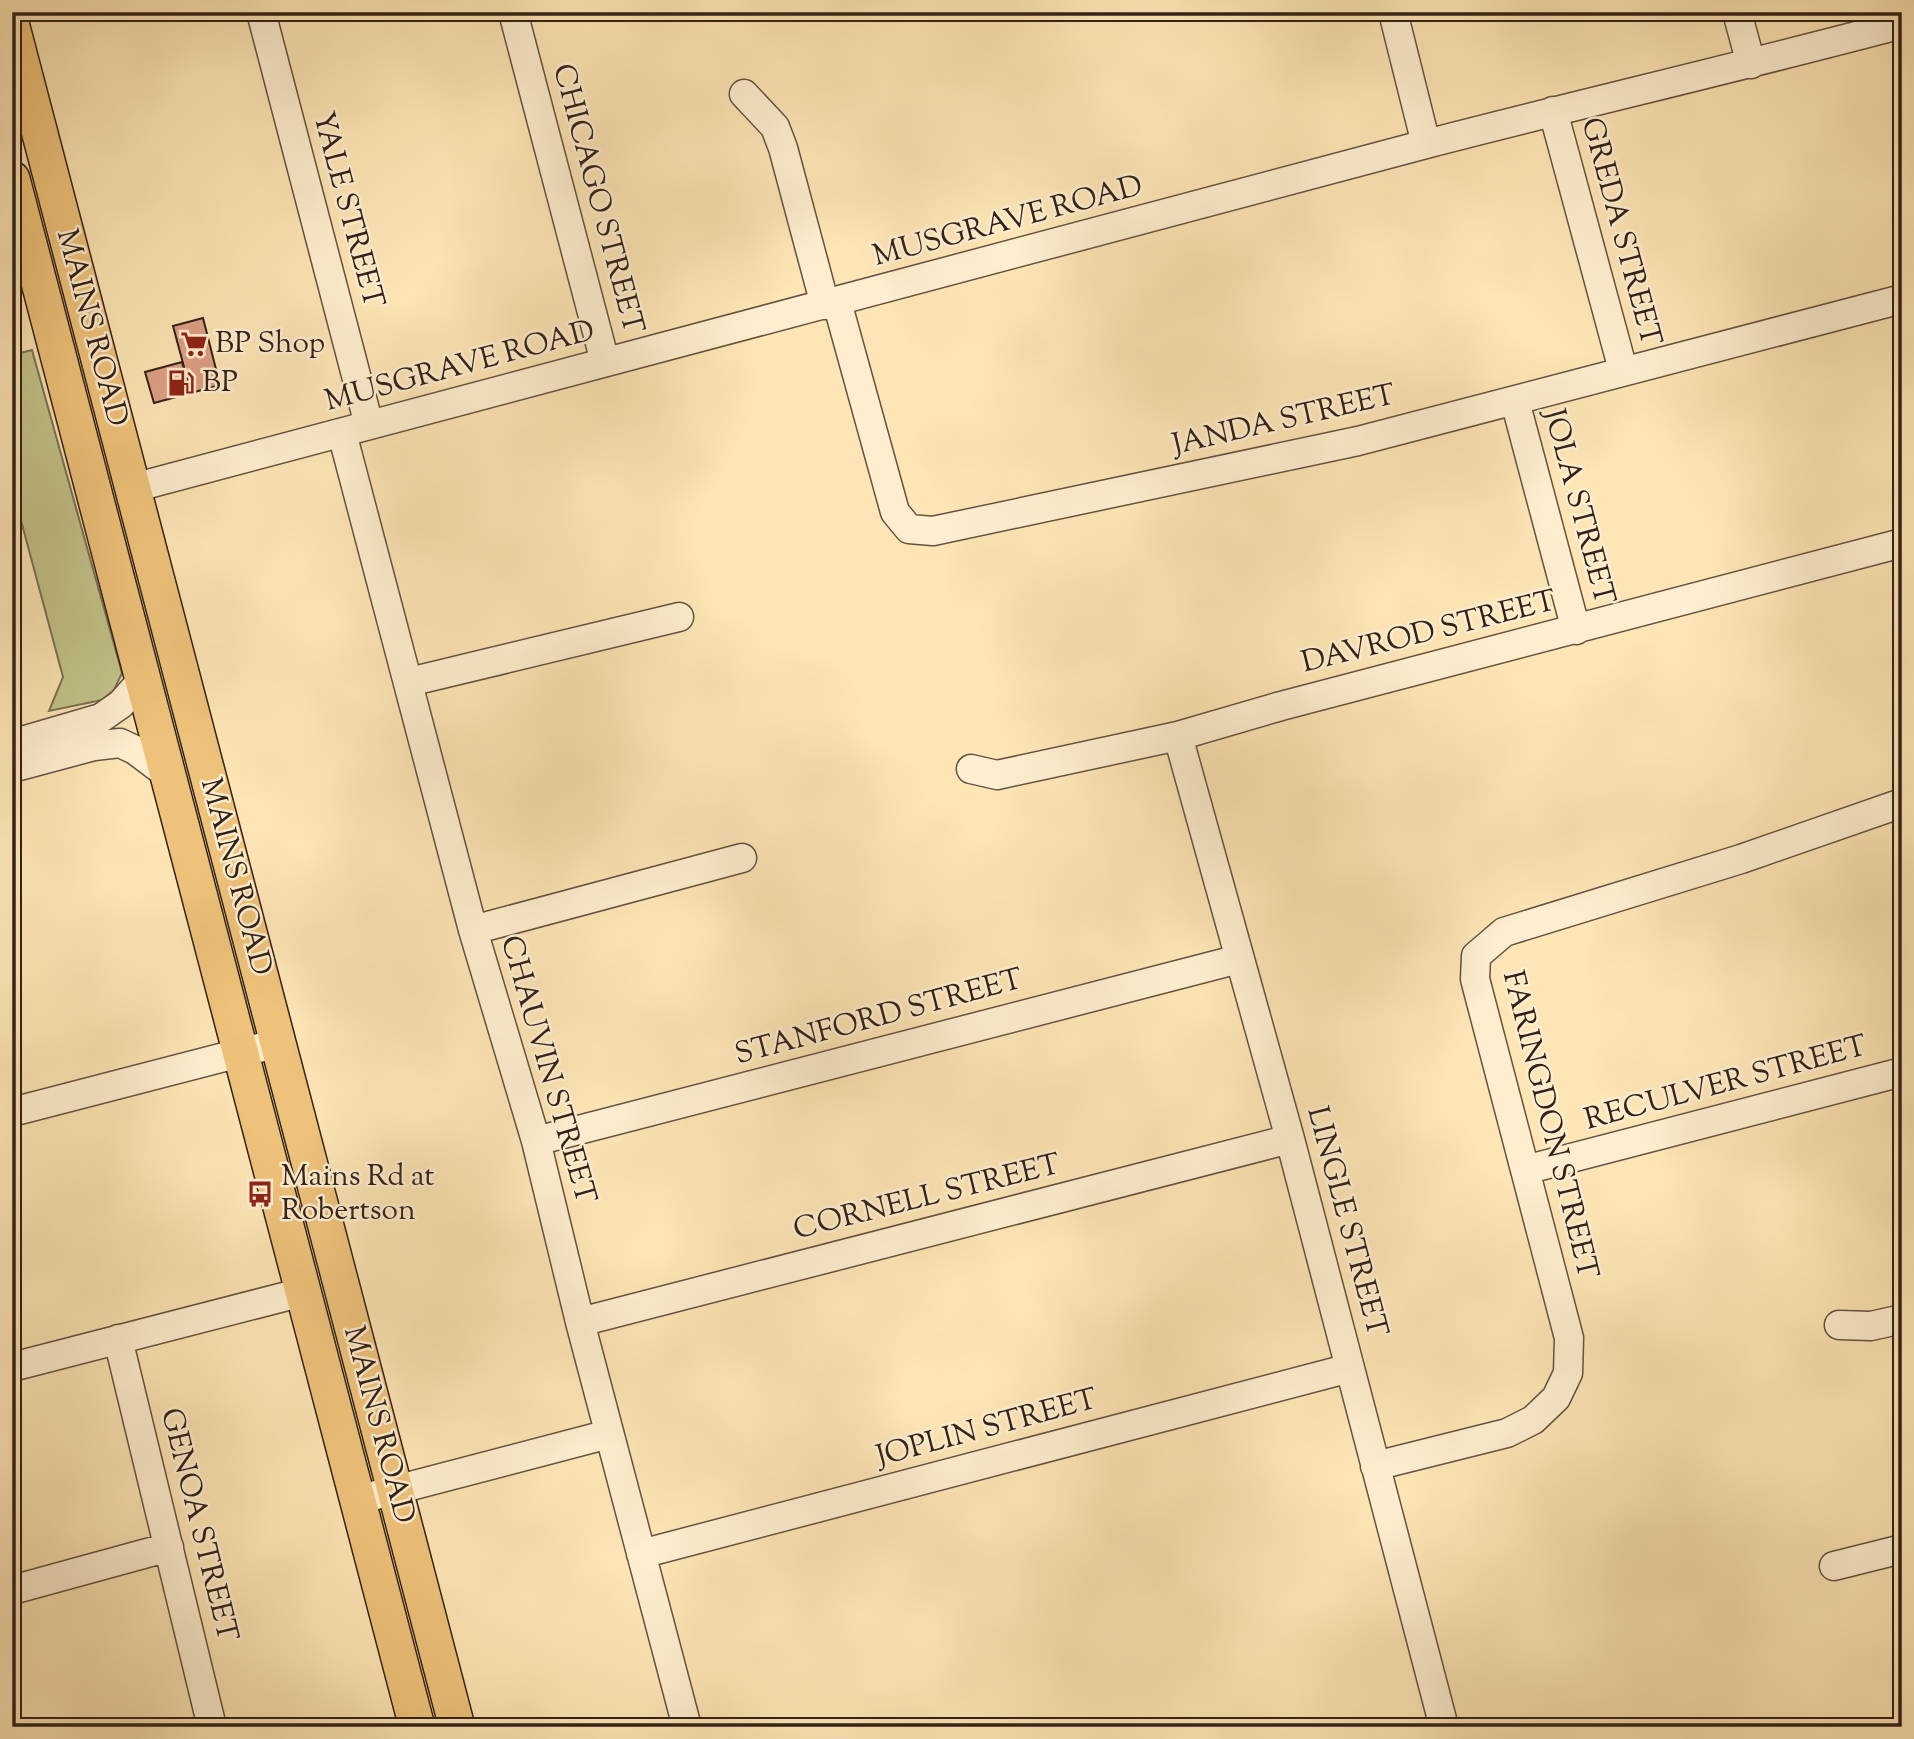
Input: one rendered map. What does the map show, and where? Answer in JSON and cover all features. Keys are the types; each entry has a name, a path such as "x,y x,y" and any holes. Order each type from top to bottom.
{"main road":[{"name":"MAINS ROAD","path":"12,27 457,1727"},
{"name":"MAINS ROAD","path":"12,179 417,1727"}],"street":[{"name":"YALE STREET","path":"261,12 369,425"},
{"name":"CHICAGO STREET","path":"513,12 605,362"},
{"path":"1393,12 1426,144"},
{"path":"1737,12 1751,64"},
{"name":"MUSGRAVE ROAD","path":"133,488 1426,144 1902,24"},
{"path":"744,94 775,127 831,303"},
{"name":"GREDA STREET","path":"1553,111 1623,370"},
{"name":"JANDA STREET","path":"831,303 895,512 909,529 933,531 1357,441 1902,299"},
{"name":"JOLA STREET","path":"1515,401 1576,630"},
{"name":"CHAUVIN STREET","path":"342,433 473,930 536,1141 580,1322 687,1727"},
{"name":"DAVROD STREET","path":"971,769 997,775 1178,736 1281,706 1902,543"},
{"path":"408,682 678,617"},
{"path":"15,731 101,718 121,704 143,679"},
{"name":"LINGLE STREET","path":"1178,736 1290,1139 1444,1727"},
{"path":"12,768 94,746 120,743 135,750 167,774"},
{"name":"FARINGDON STREET","path":"1375,1466 1507,1433 1533,1420 1556,1398 1568,1373 1569,1338 1475,979 1476,956 1504,932 1741,859 1902,803"},
{"path":"473,930 742,858"},
{"name":"STANFORD STREET","path":"536,1141 1239,959"},
{"path":"12,1112 278,1043"},
{"name":"RECULVER STREET","path":"1525,1170 1902,1072"},
{"name":"CORNELL STREET","path":"580,1322 1290,1139"},
{"path":"12,1367 303,1292"},
{"path":"1839,1325 1871,1326 1902,1318"},
{"name":"GENOA STREET","path":"118,1339 212,1727"},
{"name":"JOPLIN STREET","path":"641,1554 1350,1368"},
{"path":"357,1500 610,1434"},
{"path":"12,1590 169,1547"},
{"path":"1834,1566 1902,1549"}],"path":[{"path":"12,695 15,731"}],"green space":[{"path":"32,350 122,673 114,690 102,700 49,711 63,677 12,487 12,355"}],"building":[{"name":"BP Shop","path":"203,318 220,385 191,393 173,326"},
{"path":"182,362 191,393 154,403 145,372"}],"place":[{"name":"BP Shop","path":"194,344"},
{"name":"BP","path":"181,383"},
{"name":"Mains Rd at Robertson","path":"260,1194"}]}
